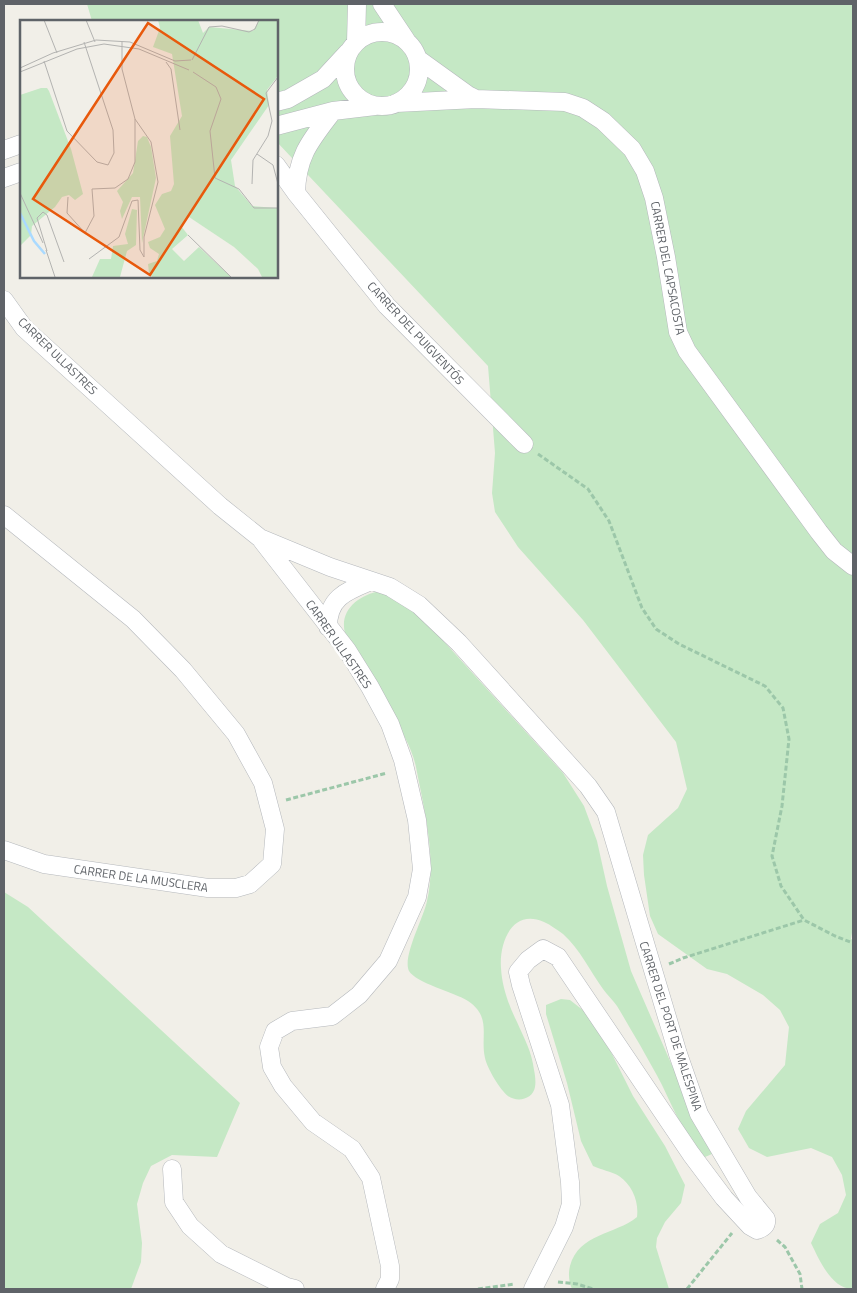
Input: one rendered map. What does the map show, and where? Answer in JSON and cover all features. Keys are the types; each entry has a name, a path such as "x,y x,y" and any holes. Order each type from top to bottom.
{"street":[{"path":"357,4 352,46 345,62 344,74 348,85 355,95 364,102 375,106"},
{"path":"278,125 332,111 383,106 404,99 415,85 419,68 418,59 382,4"},
{"path":"278,101 323,79 352,46 372,33 381,31 398,35 406,40"},
{"path":"418,59 476,99"},
{"name":"CARRER DEL CAPSACOSTA","path":"396,103 476,99 565,102 583,108 603,121 632,149 645,172 654,198 678,332 687,351 819,532 834,550 853,566"},
{"path":"296,193 297,176 305,149 332,111"},
{"path":"4,150 20,144"},
{"name":"CARRER DEL PUIGVENTÓS","path":"278,168 387,306 524,444"},
{"path":"4,178 20,172"},
{"name":"CARRER ULLASTRES","path":"4,300 24,328 220,506 260,538 347,650 390,724 405,769 417,820 422,869 417,897 388,960 359,995 332,1016 292,1021 275,1031 270,1046 272,1067 283,1086 313,1122 352,1149 370,1178 390,1266 390,1280 386,1289"},
{"path":"4,515 133,619 183,670 236,734 263,783 269,804"},
{"name":"CARRER DEL PORT DE MALESPINA","path":"260,538 330,567 390,587 419,606 459,643 588,786 606,812 678,1054 699,1114 748,1197 766,1219 767,1223 763,1228"},
{"path":"328,627 328,618 333,604 347,591 371,581"},
{"name":"CARRER DE LA MUSCLERA","path":"4,850 44,864 208,888 236,888 250,884 272,864 276,829 269,804"},
{"path":"535,1285 564,1228 570,1204 570,1182 560,1105 518,972 528,960 543,949 558,957 691,1154 724,1198 750,1226 757,1230 763,1228"},
{"path":"172,1169 174,1202 190,1226 221,1254 294,1289"}],"path":[{"path":"524,444 588,489 609,522 642,608 656,629 679,644 765,686 783,708 789,739 782,806 772,856 781,886 804,920 853,943"},
{"path":"269,804 405,769"},
{"path":"653,972 683,958 804,920"},
{"path":"687,1289 743,1219"},
{"path":"763,1228 785,1248 800,1274 802,1289"},
{"path":"478,1289 577,1284 593,1289"}],"green space":[{"path":"87,4 853,4 853,926 851,939 853,940 853,1289 845,1288 832,1279 822,1265 811,1243 820,1224 838,1213 846,1195 842,1175 832,1157 811,1148 767,1157 749,1148 738,1129 746,1111 785,1065 789,1027 780,1010 763,995 727,974 707,969 658,934 650,916 643,855 648,835 678,808 687,789 676,742 583,620 518,547 495,512 492,493 495,453 488,366 278,143 278,20 92,20"},
{"path":"380,591 420,616 434,629 563,773 584,806 597,841 607,886 631,971 712,1154 705,1157 692,1141 617,1006 603,989 575,946 563,934 549,925 533,919 524,920 510,930 502,948 502,975 506,996 530,1051 535,1074 534,1091 524,1099 508,1096 491,1073 485,1058 483,1020 475,1007 462,998 419,979 409,971 408,956 427,901 431,868 428,834 416,767 409,747 386,700 350,644 344,625 345,617 352,605 365,596"},
{"path":"4,892 28,907 240,1103 217,1157 172,1155 151,1166 143,1183 137,1204 142,1243 141,1262 131,1289 4,1289"},
{"path":"561,999 570,1000 584,1011 611,1052 633,1096 665,1146 685,1185 681,1203 665,1222 657,1238 656,1247 669,1289 572,1289 569,1275 570,1266 581,1247 589,1241 619,1228 637,1217 637,1205 634,1194 624,1180 616,1174 593,1166 581,1141 567,1083 546,1014 546,1005"}]}
